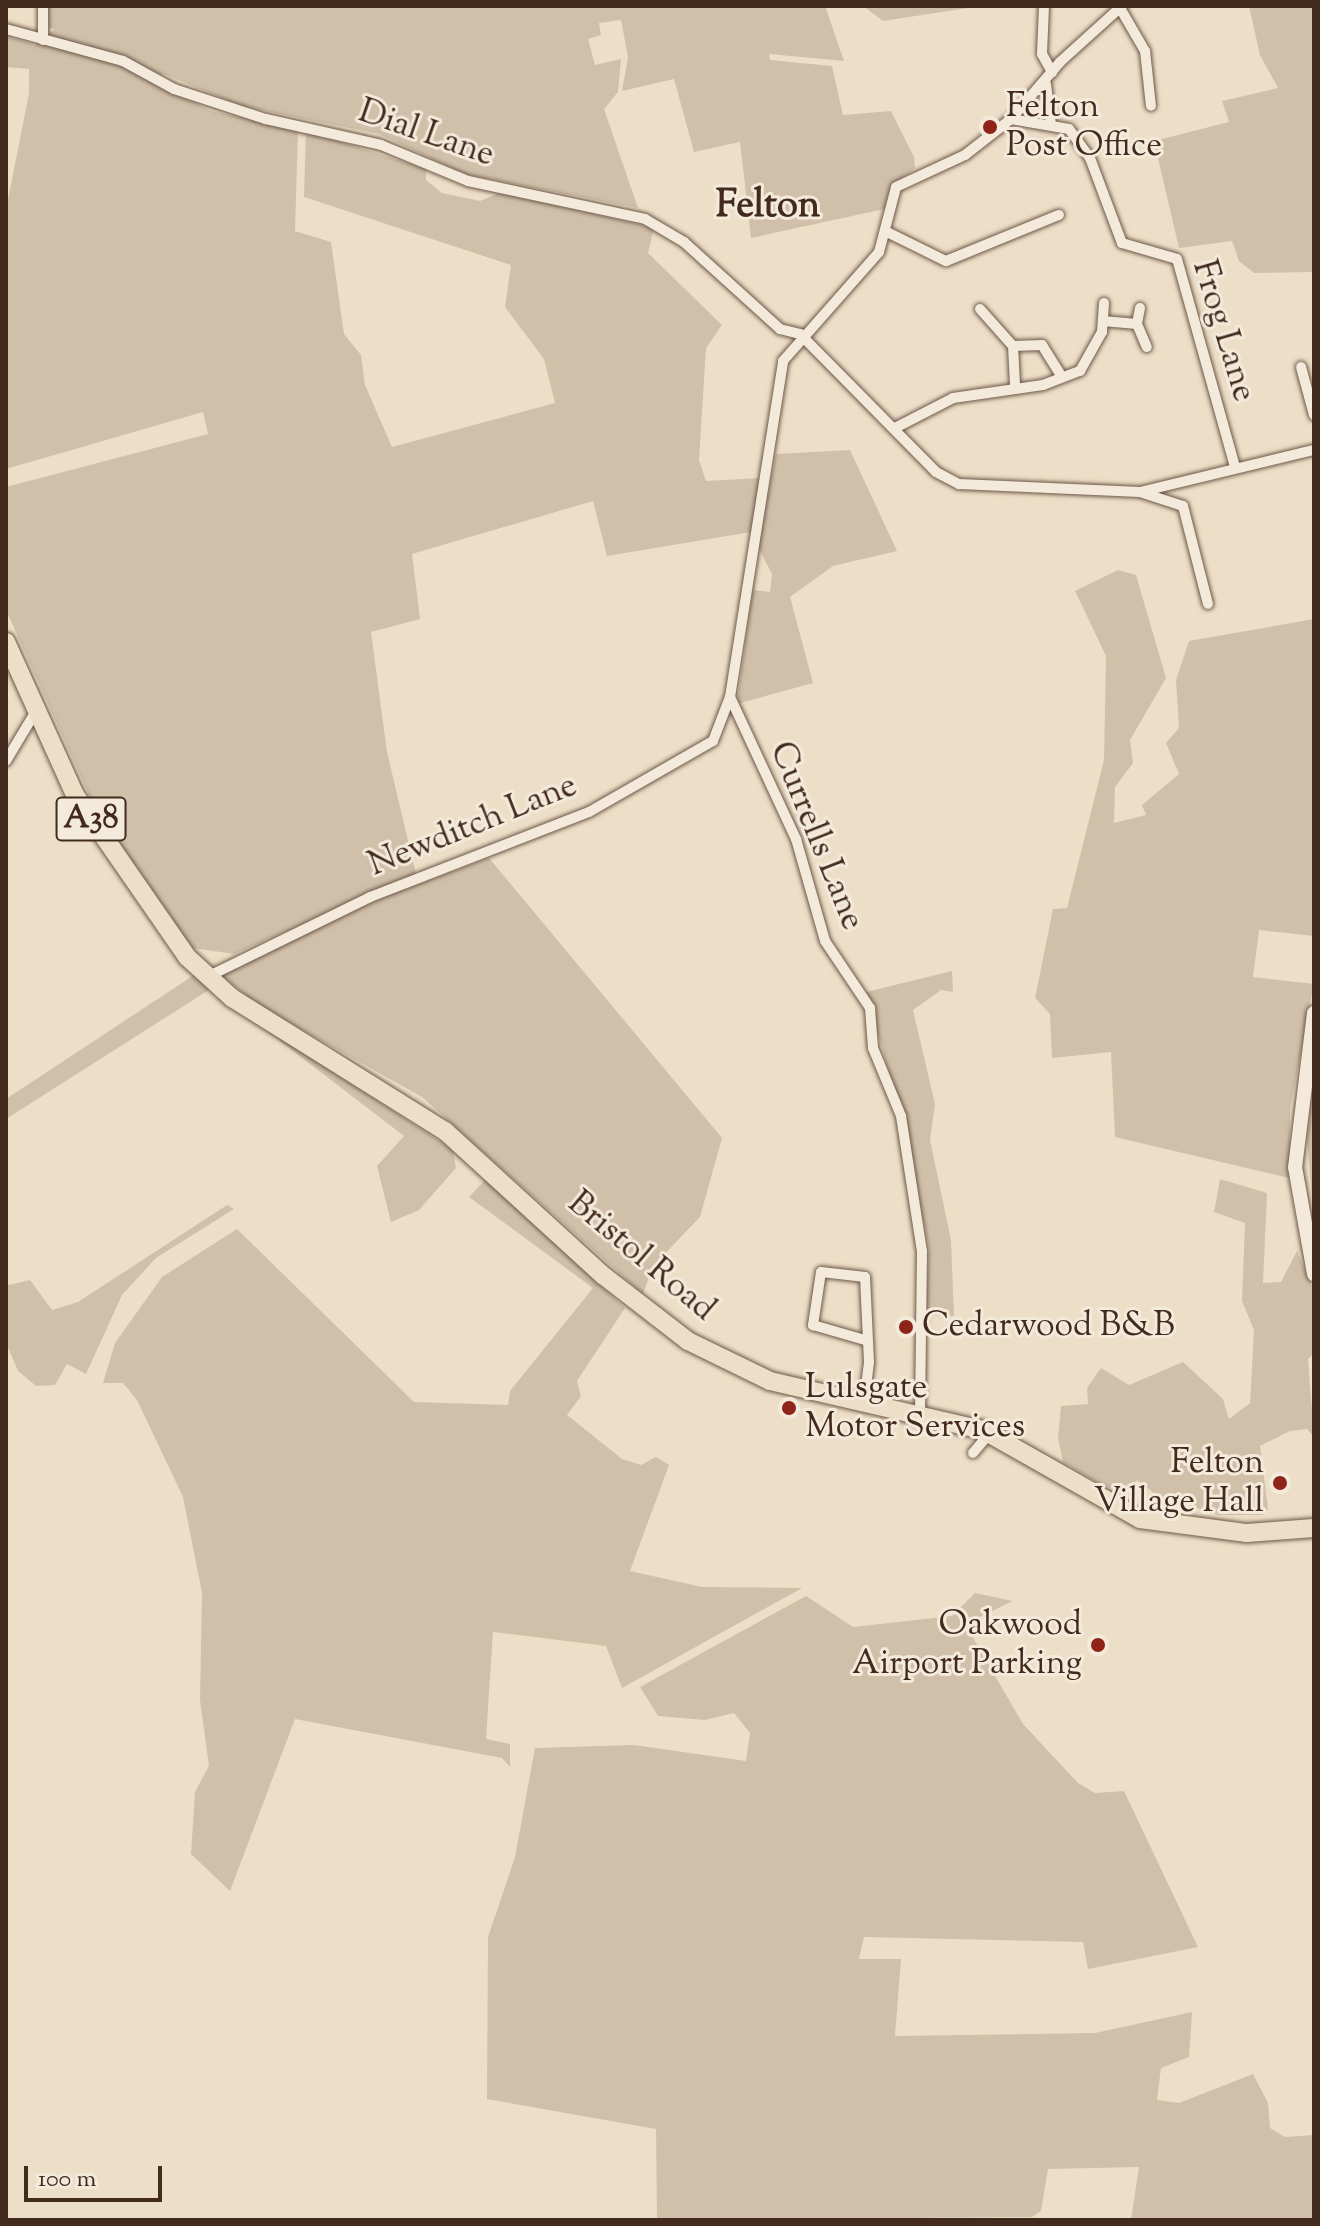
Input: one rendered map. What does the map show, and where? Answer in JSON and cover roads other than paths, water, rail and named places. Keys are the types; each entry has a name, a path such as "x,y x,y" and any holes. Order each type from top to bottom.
{"highway":[{"name":"A38","path":"6,642 75,795 135,889 207,977"},
{"name":"Bristol Road","path":"207,977 445,1131 625,1294 703,1351 770,1381 920,1413 990,1433 1140,1519 1247,1533 1314,1528"}],"street":[{"path":"43,6 43,40"},
{"path":"1044,6 1042,54 1052,72"},
{"path":"1059,215 946,261 887,232 896,187 965,155 1011,119 1046,84 1052,72 1121,7 1145,51 1155,99"},
{"name":"Dial Lane","path":"6,29 123,61 174,89 266,119 381,145 468,181 645,219 684,242 780,329 800,334 936,472 959,484 1140,492"},
{"path":"1046,84 1051,123"},
{"name":"Frog Lane","path":"1011,119 1051,123 1080,139 1122,243 1177,259 1235,467"},
{"name":"Newditch Lane","path":"207,977 370,897 540,835 658,777 713,741 730,697 774,383 800,334 879,252 887,232"},
{"path":"895,428 953,398 1062,377 1091,361 1103,321 1104,303"},
{"path":"1140,308 1137,324 1147,347"},
{"path":"980,309 1013,346 1015,385"},
{"path":"1103,321 1137,324"},
{"path":"1013,346 1042,345 1062,377"},
{"path":"1301,367 1314,415"},
{"path":"1140,492 1314,450"},
{"path":"1140,492 1183,506 1208,604"},
{"name":"Currells Lane","path":"730,697 796,839 825,941 870,1008 873,1048 901,1116 922,1251 920,1413"},
{"path":"6,761 36,711"},
{"path":"1314,1013 1295,1167 1314,1274"},
{"path":"864,1403 865,1340 865,1277 821,1272 813,1325 865,1340"},
{"path":"973,1453 990,1433"}],"place":[{"name":"Felton Post Office","path":"990,127"},
{"name":"Cedarwood B&B","path":"906,1327"},
{"name":"Lulsgate Motor Services","path":"789,1408"},
{"name":"Felton Village Hall","path":"1280,1483"},
{"name":"Oakwood Airport Parking","path":"1098,1645"}],"district":[{"name":"Felton","path":"768,208"}]}
